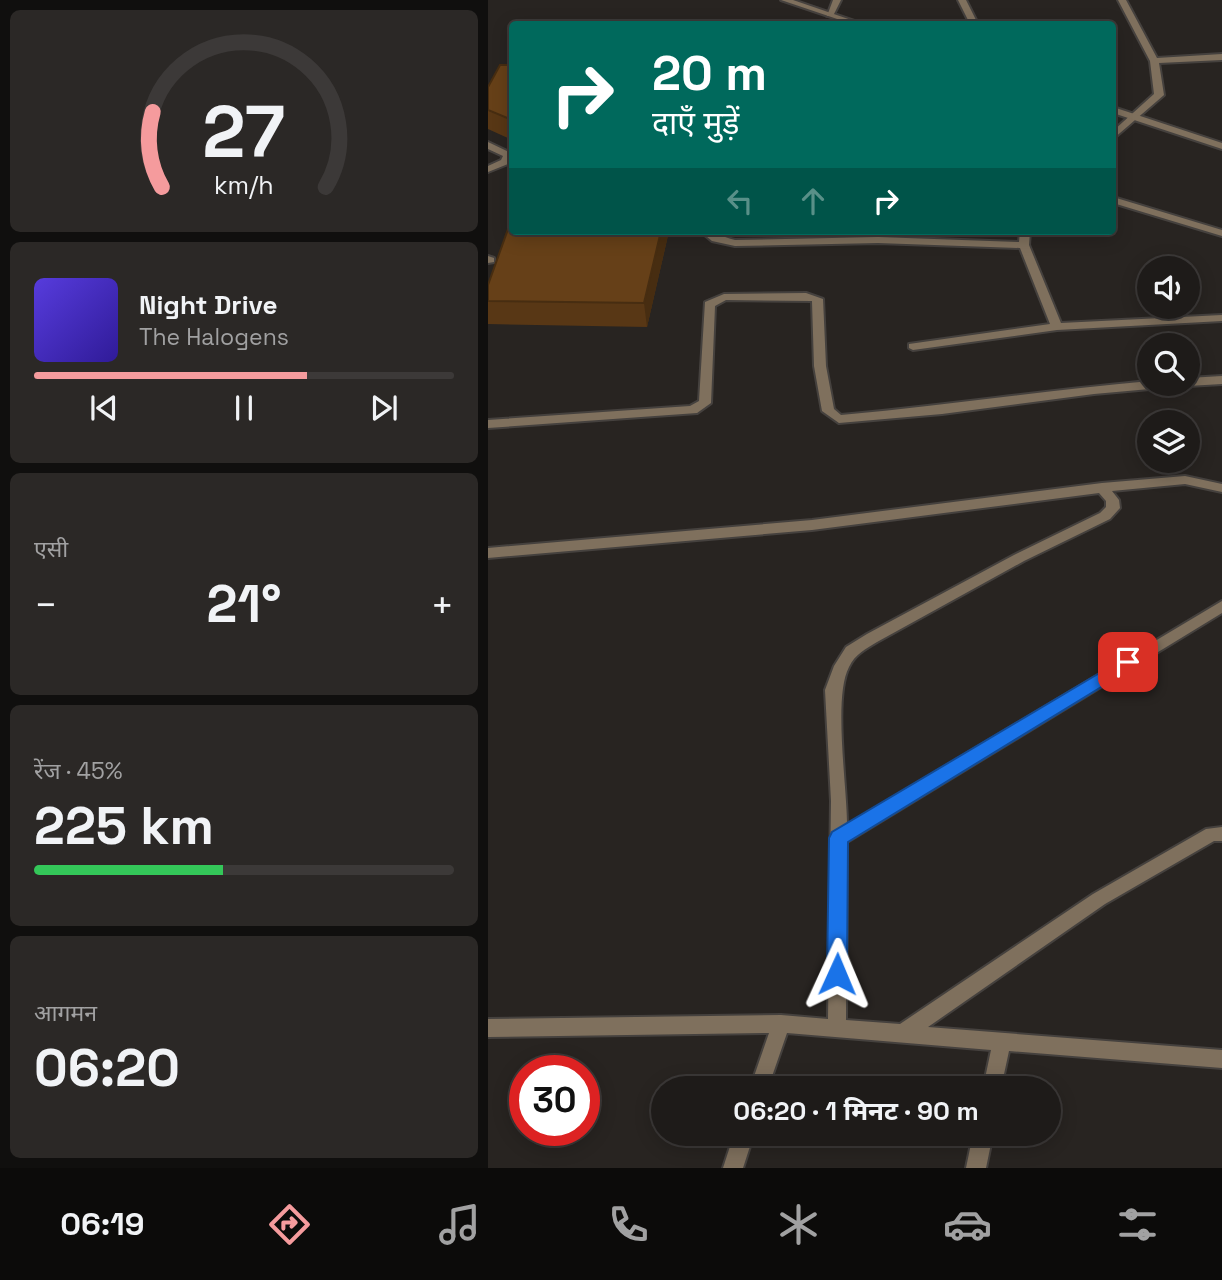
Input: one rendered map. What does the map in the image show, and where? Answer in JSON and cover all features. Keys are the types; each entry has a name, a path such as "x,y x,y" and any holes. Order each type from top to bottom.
{"street":[{"path":"785,0 850,21"},
{"path":"830,14 837,0"},
{"path":"962,0 972,21"},
{"path":"1116,133 1159,95 1154,61 1122,0"},
{"path":"1154,61 1222,57"},
{"path":"1116,111 1222,146"},
{"path":"488,145 508,155 505,162 488,169"},
{"path":"1116,201 1222,233"},
{"path":"710,235 735,243 842,236 1024,245"},
{"path":"1025,235 1024,245 1057,327"},
{"path":"488,424 693,410 700,407 704,403 709,304 724,297 806,296 817,299 820,366 828,411 839,419 942,410 1137,386"},
{"path":"913,346 1057,327 1222,318"},
{"path":"1200,381 1222,380"},
{"path":"488,554 812,526 1102,486 1185,480 1222,488"},
{"path":"837,1028 839,838 833,690 841,666 851,651 1019,558 1105,516 1113,508 1112,500 1102,486"},
{"path":"839,838 1222,606"},
{"path":"903,1033 1099,899 1219,832"},
{"path":"763,1076 781,1024"},
{"path":"488,1028 781,1024 1222,1059"},
{"path":"995,1076 1002,1041"},
{"path":"733,1168 740,1146"},
{"path":"976,1168 981,1146"}],"building":[{"path":"500,65 509,65 509,119 488,110 488,87"},
{"path":"509,226 509,235 660,235 644,303 488,301 488,285"}],"route":[{"path":"837,974 839,838 1128,662"}]}
